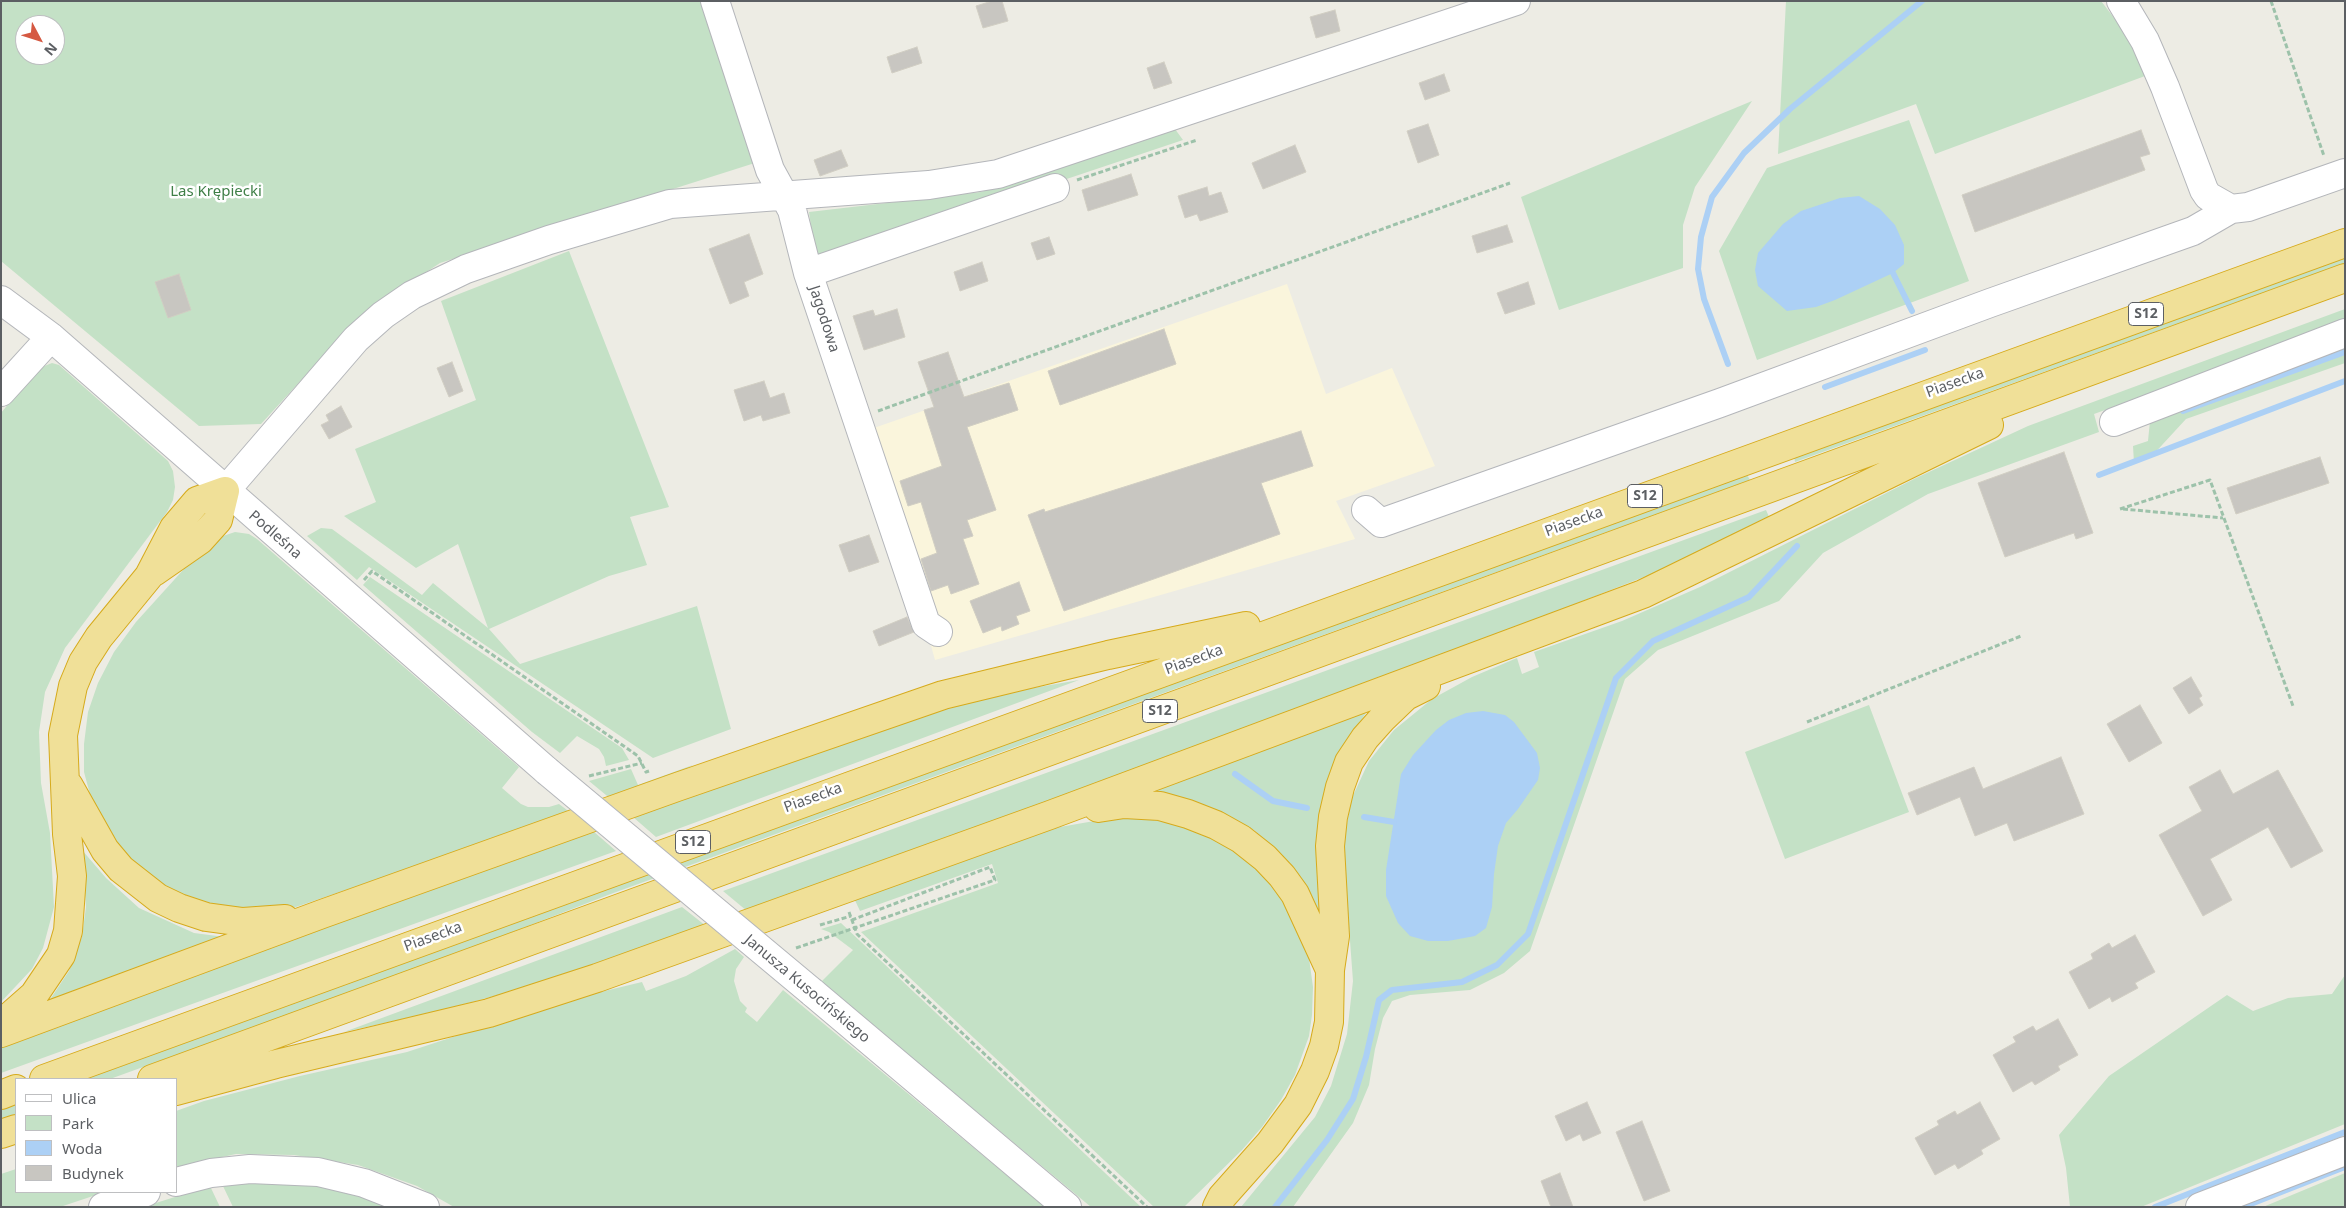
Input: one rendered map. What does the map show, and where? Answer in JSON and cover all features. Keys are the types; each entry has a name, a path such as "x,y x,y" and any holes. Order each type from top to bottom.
{"highway":[{"name":"Piasecka","path":"47,1078 2345,242"},
{"name":"S12","path":"155,1078 2345,278"},
{"path":"178,1090 285,1061 489,1013 597,978 1050,815 1508,645 1643,594 1955,440 2167,342"},
{"path":"1,1024 23,1006 40,988 60,955 68,931 72,876 64,735 67,710 73,686 83,662 99,637 149,576 174,528 197,501 225,491"},
{"path":"1,1033 322,914 677,787 942,695 1108,655 1343,606"},
{"path":"1216,1204 1270,1143 1308,1088 1324,1046 1329,1022 1330,970 1336,936 1330,846 1333,817 1340,787 1349,762 1366,738 1406,696 1508,645"},
{"path":"66,780 105,850 120,869 158,898 179,908 206,917 242,922 272,921 322,914"},
{"path":"1050,815 1124,804 1160,806 1216,824 1241,839 1265,858 1282,876 1295,894 1330,970"},
{"path":"1,1095 15,1089"},
{"path":"1,1134 15,1129"},
{"path":"1,1138 15,1134"}],"street":[{"name":"Jagodowa","path":"716,1 770,170 792,210 808,273 926,624 938,632"},
{"path":"225,491 356,339 383,315 427,286 466,269 635,213 679,203 929,185 998,174 1516,1"},
{"path":"2121,1 2145,41 2204,190 2208,196 2231,208"},
{"path":"1366,510 1380,523 1720,403 1990,303 2193,231 2231,208 2248,207 2338,176"},
{"path":"808,273 1055,188"},
{"name":"Podleśna","path":"1,300 51,337 547,771"},
{"path":"2114,422 2345,332"},
{"path":"1,392 51,337"},
{"name":"Janusza Kusocińskiego","path":"547,771 1067,1207"},
{"path":"2200,1207 2345,1151"},
{"path":"178,1181 211,1173 250,1169 278,1168 318,1172 364,1183 425,1207"},
{"path":"103,1207 143,1193"}],"path":[{"path":"2271,1 2338,176"},
{"path":"1055,188 1196,140"},
{"path":"857,419 1510,183"},
{"path":"2223,518 2120,509 2210,480 2293,706"},
{"path":"372,571 638,756 642,763 582,778"},
{"path":"1807,722 2021,636"},
{"path":"788,951 995,880 990,867 852,920"},
{"path":"857,934 1147,1207"}],"shaded area":[{"path":"1287,284 1326,394 1392,368 1435,466 1336,501 1355,539 935,660 871,429"}],"green space":[{"name":"Las Krępiecki","path":"1,1 706,1 758,162 440,263 360,316 261,424 199,426 1,261"},
{"path":"1786,1 2101,1 2125,32 2145,76 1935,154 1916,104 1778,154"},
{"path":"1752,101 1695,187 1683,225 1683,268 1559,310 1521,197"},
{"path":"1909,120 1969,281 1757,360 1719,251 1767,168"},
{"path":"1175,129 1183,140 816,263 809,212 981,192"},
{"path":"569,251 669,507 630,517 647,565 609,576 489,629 520,664 697,606 731,729 653,758 369,567 357,580 307,536 321,528 332,529 422,595 433,583 488,628 458,544 416,568 344,516 376,502 355,449 476,400 441,301"},
{"path":"2345,256 2345,263 1795,462 1794,456"},
{"path":"2345,309 2345,323 2094,414 2099,432 1928,494 1823,553 1779,601 1658,650 1625,679 1530,951 1504,973 1470,990 1410,995 1392,1001 1383,1018 1369,1085 1353,1123 1293,1207 1241,1207 1315,1117 1331,1086 1347,1034 1353,981 1344,840 1351,800 1369,761 1394,730 1432,699 1472,677 1517,658 1522,674 1539,667 1534,652 1622,621 1700,587 1916,478 2028,426"},
{"path":"2345,343 2345,363 2186,419 2151,457 2134,463 2133,446 2148,441 2150,421"},
{"path":"52,363 59,365 168,461 173,471 175,487 173,500 167,512 65,648 45,692 39,732 41,783 50,833 54,907 43,948 32,969 1,1002 1,413 42,367"},
{"path":"1746,473 1750,480 608,895 474,947 113,1078 87,1078"},
{"path":"1766,510 1770,519 1649,575 1378,681 747,911 723,891"},
{"path":"235,532 249,534 257,539 519,767 502,788 509,794 528,807 549,807 559,804 571,813 290,909 224,908 184,896 149,876 124,852 103,823 91,798 84,772 84,744 88,712 98,683 114,652 136,622 193,559 217,538"},
{"path":"370,577 622,748 629,760 606,766 604,757 599,749 577,736 560,753 532,732 363,585"},
{"path":"1079,680 656,837 633,817 927,713 1010,692"},
{"path":"1869,705 1909,812 1785,859 1745,752"},
{"path":"1368,710 1349,738 1318,830 1317,872 1320,913 1303,881 1290,863 1254,830 1219,811 1157,791 1156,786"},
{"path":"693,765 675,775 612,800 589,781 631,769 638,785"},
{"path":"1129,815 1183,826 1224,843 1265,875 1285,900 1309,958 1313,987 1312,1015 1309,1036 1295,1075 1281,1100 1262,1127 1242,1150 1184,1207 1154,1207 861,932 998,883 992,864 860,911 853,896 1054,828"},
{"path":"593,831 616,851 1,1073 1,1044"},
{"path":"82,850 106,878 139,908 194,933 225,937 49,1001 69,971 82,936 86,907"},
{"path":"682,907 706,926 551,981 438,1011 344,1032"},
{"path":"841,923 1141,1207 1091,1207 821,982 853,950 829,932 821,929"},
{"path":"735,949 744,957 736,969 734,981 740,1001 747,1008 745,1012 757,1022 783,990 1045,1207 454,1207 417,1186 358,1165 294,1155 236,1154 178,1167 178,1110 204,1101 300,1076 407,1052 563,1001 642,982 646,991 686,976"},
{"path":"2345,975 2345,1124 2141,1207 2070,1207 2066,1168 2059,1135 2109,1076 2227,995 2253,1011 2288,998 2332,994"},
{"path":"15,1104 15,1114 1,1119 1,1110"},
{"path":"15,1169 15,1193 102,1193 60,1207 1,1207 1,1174"},
{"path":"2345,1173 2345,1207 2263,1207"},
{"path":"302,1182 338,1188 400,1207 233,1207 222,1184"},
{"path":"210,1186 220,1207 143,1207"}],"water":[{"path":"1859,196 1880,209 1895,225 1904,245 1904,264 1893,273 1835,300 1816,307 1787,311 1758,286 1755,270 1758,253 1783,224 1801,211 1840,198"},
{"path":"1483,711 1505,715 1514,722 1537,753 1540,768 1538,780 1506,823 1498,846 1492,907 1486,928 1475,936 1448,941 1428,941 1410,936 1398,923 1386,896 1386,870 1401,774 1413,755 1436,730 1449,720 1466,713"}],"building":[{"path":"992,1 1002,1 1008,21 983,28 976,6"},
{"path":"1335,10 1340,31 1316,38 1310,17"},
{"path":"917,47 922,63 892,73 887,57"},
{"path":"1164,62 1172,83 1154,89 1147,68"},
{"path":"1444,74 1450,91 1425,100 1419,83"},
{"path":"1428,124 1439,155 1418,163 1407,131"},
{"path":"2141,130 2150,154 2140,157 2145,170 1975,232 1962,195"},
{"path":"1295,145 1306,172 1263,189 1252,163"},
{"path":"841,150 848,166 820,176 814,160"},
{"path":"1131,174 1138,195 1088,211 1082,190"},
{"path":"1207,187 1209,196 1221,192 1228,212 1200,221 1197,214 1185,218 1178,196"},
{"path":"1507,225 1513,242 1477,253 1472,236"},
{"path":"749,234 763,274 744,282 749,296 730,304 709,249"},
{"path":"1049,237 1055,254 1037,260 1031,243"},
{"path":"982,262 988,281 960,291 954,272"},
{"path":"179,274 191,310 168,318 155,282"},
{"path":"1528,282 1535,304 1505,314 1497,293"},
{"path":"897,309 905,337 864,350 853,316 873,310 875,316"},
{"path":"1164,329 1176,364 1060,405 1048,371"},
{"path":"948,352 964,397 1009,383 1018,410 967,427 996,510 967,520 973,536 963,539 979,584 951,594 948,585 931,591 921,559 937,553 921,502 908,506 900,481 942,466 924,410 934,407 918,362"},
{"path":"452,362 463,391 449,397 437,368"},
{"path":"764,381 770,398 784,393 790,413 763,421 761,415 744,421 734,390"},
{"path":"341,406 352,427 329,439 321,425 329,421 326,415"},
{"path":"1301,431 1313,466 1261,483 1280,534 1064,611 1028,515 1044,509 1045,512"},
{"path":"2064,452 2093,533 2076,539 2074,533 2005,557 1978,483"},
{"path":"2320,457 2329,483 2236,514 2227,488"},
{"path":"869,535 879,562 849,572 839,545"},
{"path":"1019,582 1030,611 1016,616 1019,624 1002,631 1001,626 983,633 970,601"},
{"path":"907,617 914,632 879,646 873,631"},
{"path":"2191,677 2202,696 2199,698 2203,705 2189,714 2173,688"},
{"path":"2140,705 2162,743 2129,762 2107,724"},
{"path":"2061,757 2084,814 2014,841 2007,823 1975,836 1960,797 1917,815 1908,793 1974,767 1983,789"},
{"path":"2220,770 2233,794 2278,770 2323,851 2291,868 2268,827 2210,859 2232,900 2203,916 2159,835 2202,811 2189,787"},
{"path":"2135,935 2155,972 2135,983 2138,988 2112,1002 2110,997 2089,1009 2069,972 2093,959 2091,954 2109,943 2112,948"},
{"path":"2058,1019 2078,1055 2058,1066 2060,1070 2035,1085 2032,1081 2013,1092 1993,1055 2016,1042 2013,1037 2033,1026 2036,1031"},
{"path":"1587,1102 1601,1133 1583,1141 1580,1134 1566,1141 1555,1116"},
{"path":"1980,1102 2000,1139 1981,1150 1983,1154 1958,1169 1955,1164 1935,1175 1915,1138 1939,1125 1937,1121 1955,1111 1957,1115"},
{"path":"1642,1121 1670,1191 1644,1201 1616,1132"},
{"path":"1560,1173 1573,1207 1551,1207 1541,1181"}],"waterway":[{"path":"1728,364 1704,299 1698,269 1701,237 1712,197 1744,153 1790,109 1922,1"},
{"path":"1893,273 1912,311"},
{"path":"1825,387 1925,350"},
{"path":"2183,411 2345,352"},
{"path":"2099,475 2345,381"},
{"path":"1275,1207 1327,1140 1353,1099 1366,1057 1379,1000 1392,990 1462,982 1497,965 1528,934 1616,678 1653,641 1749,597 1797,546"},
{"path":"1235,774 1273,801 1307,808"},
{"path":"1364,817 1394,822"},
{"path":"2155,1207 2345,1132"},
{"path":"2243,1207 2345,1167"}]}
